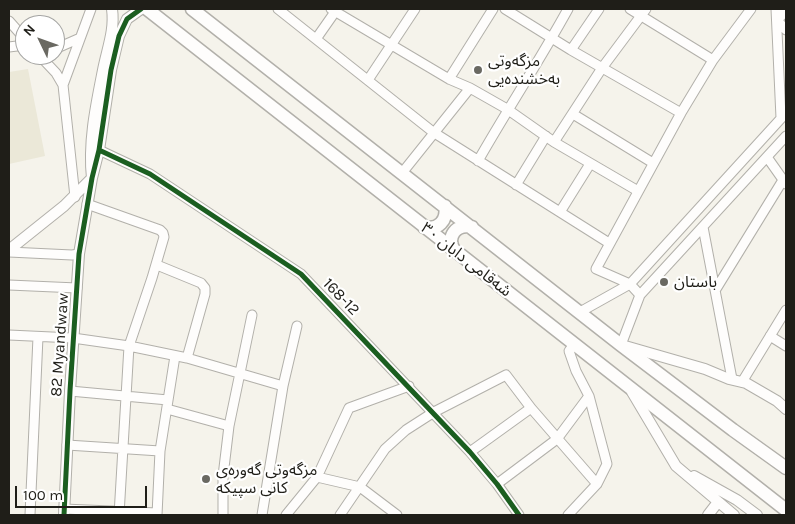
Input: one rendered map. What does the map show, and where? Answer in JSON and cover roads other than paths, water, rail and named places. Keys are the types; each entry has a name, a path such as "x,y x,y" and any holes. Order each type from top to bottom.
{"main road":[{"name":"شەقامی دابان ٣٠","path":"147,9 786,510"},
{"name":"شەقامی دابان ٣٠","path":"192,9 621,345 732,430 786,468"},
{"path":"424,227 432,228 440,225 446,214 445,206"},
{"path":"454,250 451,243 454,232 460,227 472,227"}],"street":[{"path":"74,196 64,85 91,9"},
{"path":"92,178 91,142 113,27 112,9"},
{"path":"9,251 74,196 92,178 99,150 111,70 121,30 127,19 140,9"},
{"path":"278,9 433,132 609,242"},
{"path":"368,80 415,9"},
{"path":"449,79 492,9"},
{"path":"505,9 571,50 681,113"},
{"path":"478,161 568,9"},
{"path":"571,50 599,9"},
{"path":"630,9 643,12 713,60"},
{"path":"640,295 630,284 596,269 609,242 681,113 713,60 751,9"},
{"path":"580,312 630,284 784,115 776,9"},
{"path":"316,39 334,10 449,79 508,109 554,142 638,191"},
{"path":"777,20 786,11"},
{"path":"554,142 602,68 643,12"},
{"path":"777,20 786,30"},
{"path":"65,45 80,38"},
{"path":"48,65 64,85"},
{"path":"402,173 470,88"},
{"path":"573,114 653,163"},
{"path":"516,185 546,136"},
{"path":"786,136 640,295 621,345 706,369 732,380 742,382 777,401 786,409"},
{"name":"168-12","path":"99,150 150,174 301,274 470,452 497,484 516,514"},
{"path":"716,289 785,182 767,157"},
{"path":"560,212 590,164"},
{"name":"82 Myandwaw","path":"64,512 77,288 80,254 92,178"},
{"path":"87,204 160,230 164,238 129,346 119,513"},
{"path":"703,227 732,380"},
{"path":"9,251 80,254"},
{"path":"156,265 201,283 204,288 205,294 187,358"},
{"path":"9,285 77,288"},
{"path":"742,382 786,310"},
{"path":"223,515 223,476 228,426 252,315"},
{"path":"262,515 283,386 297,326"},
{"path":"9,335 73,338 129,346 187,358 283,386"},
{"path":"770,336 786,346"},
{"path":"30,515 38,337"},
{"path":"570,515 597,484 607,464 589,396 576,371 569,350 574,345"},
{"path":"64,512 157,514 160,451 174,356"},
{"path":"340,515 385,449 406,430 434,412 506,375 531,408 597,484"},
{"path":"286,515 317,477 348,408 409,386"},
{"path":"630,389 676,466 734,515"},
{"path":"757,390 786,417"},
{"path":"70,391 126,396 168,404 228,426"},
{"path":"497,484 557,439 589,396"},
{"path":"470,452 531,408"},
{"path":"67,445 160,451"},
{"path":"676,466 738,500 757,515"},
{"path":"317,477 360,487 397,515"},
{"path":"708,515 718,502"}],"place":[{"name":"مزگەوتی بەخشندەیی","path":"478,70"},
{"name":"باستان","path":"664,282"},
{"name":"مزگەوتی گەورەی کانی سپیکە","path":"206,479"}]}
